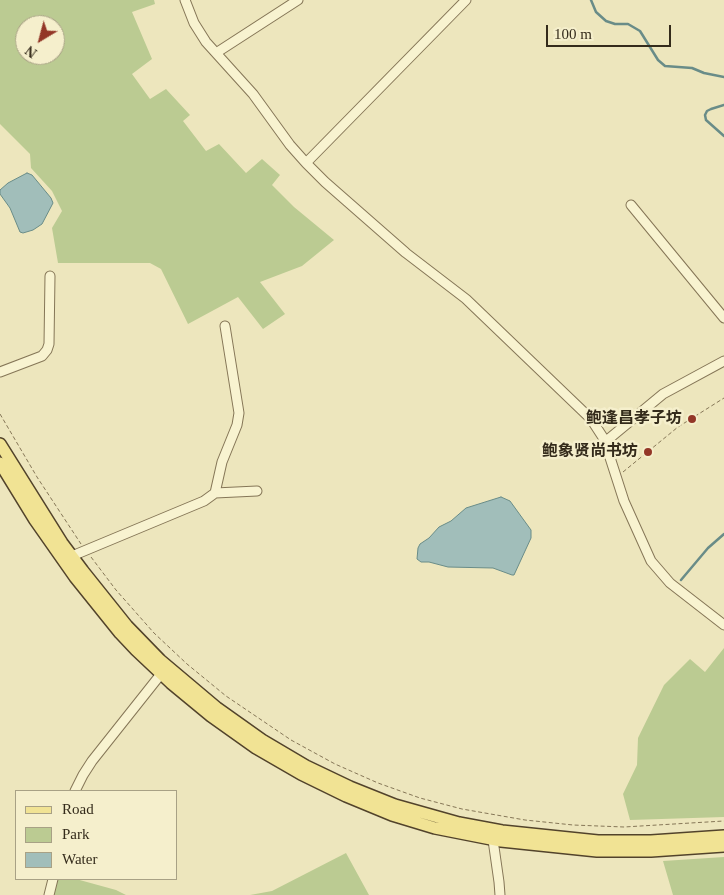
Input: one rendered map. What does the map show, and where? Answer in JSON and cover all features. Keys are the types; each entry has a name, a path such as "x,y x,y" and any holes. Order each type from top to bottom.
{"main road":[{"path":"0,444 43,514 72,556 128,626 160,660 195,691 262,740 306,766 350,787 395,805 481,828 572,840 624,842 724,836"},
{"path":"0,463 35,520 75,577 120,633 161,674 189,698 233,733 278,762 324,786 369,806 435,828 493,840 597,851 651,851 724,846"}],"street":[{"path":"186,0 199,32 216,54 253,94 290,145 306,163 406,253 466,299 590,418 601,433 624,501 646,551 658,570 670,583 724,624"},
{"path":"216,54 298,0"},
{"path":"306,163 466,0"},
{"path":"631,205 724,318"},
{"path":"0,372 42,356 48,350 50,276"},
{"path":"215,493 222,462 237,425 239,413 225,326"},
{"path":"605,442 663,394 724,361"},
{"path":"72,556 204,501 215,493 257,491"},
{"path":"76,790 92,761 161,674"},
{"path":"493,840 500,882 500,895"},
{"path":"49,895 53,880"}],"path":[{"path":"617,477 678,427 724,398"},
{"path":"0,414 42,484 86,551 139,616 170,649 205,679 270,728 320,756 364,777 400,791 484,813 573,825 624,827 724,821"}],"green space":[{"path":"0,0 154,0 155,4 132,12 152,59 132,74 150,99 166,89 190,115 183,121 206,151 219,144 246,173 262,159 280,175 272,185 294,207 334,240 302,266 260,282 285,314 263,329 238,297 188,324 161,269 150,263 58,263 52,228 62,211 52,191 31,168 30,154 0,124"},
{"path":"724,648 724,817 630,820 623,794 637,765 638,738 664,685 690,659 705,672"},
{"path":"346,853 369,895 250,895 272,891"},
{"path":"724,857 724,895 673,895 663,861"},
{"path":"57,880 80,880 116,890 126,895 52,895"}],"water":[{"path":"27,173 32,175 53,203 42,224 33,230 23,233 20,232 10,208 0,194 0,190 8,183"},
{"path":"501,497 510,501 531,530 531,538 514,575 493,568 448,567 421,562 417,559 420,544 429,538 439,527 451,521 466,508"}],"waterway":[{"path":"591,0 596,12 606,21 615,24 628,24 640,31 658,60 665,66 692,68 704,73 724,77"},
{"path":"724,105 707,111 705,115 706,120 724,136"},
{"path":"681,580 708,548 724,534"}],"place":[{"name":"鲍逢昌孝子坊","path":"692,419"},
{"name":"鲍象贤尚书坊","path":"648,452"}]}
